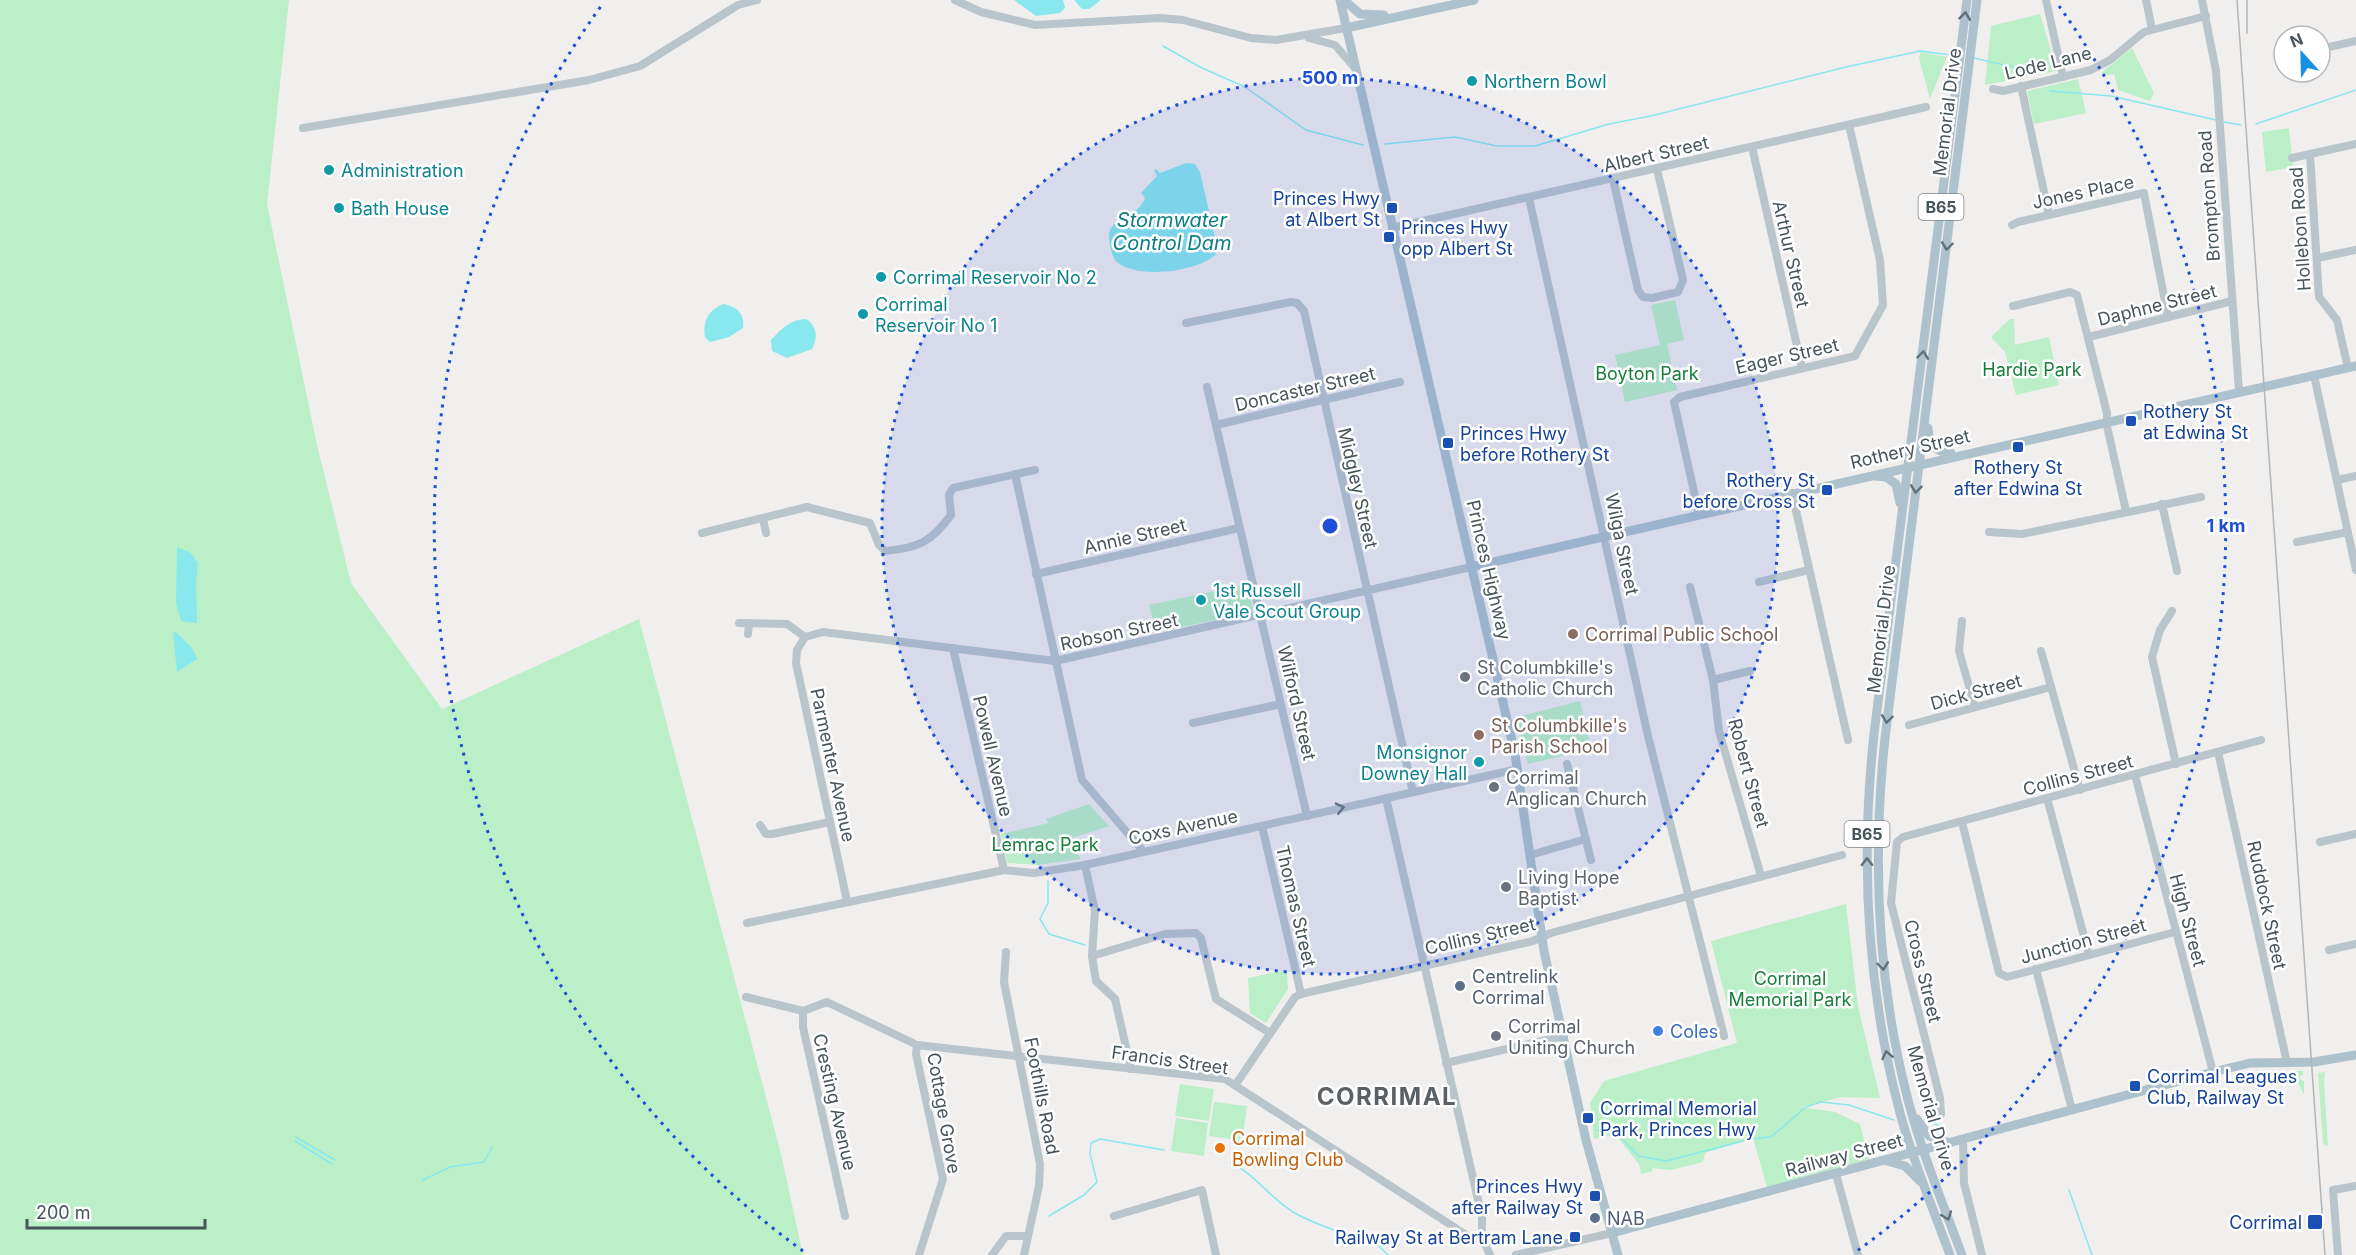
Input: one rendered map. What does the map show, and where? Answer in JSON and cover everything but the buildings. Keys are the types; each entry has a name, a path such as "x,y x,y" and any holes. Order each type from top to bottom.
{"main road":[{"path":"1342,0 1363,15 1423,11"},
{"name":"Princes Highway","path":"1342,0 1355,69 1518,769 1541,938 1586,1140 1618,1255"},
{"path":"1346,28 1473,0"},
{"name":"Memorial Drive","path":"1950,1255 1912,1154 1892,1081 1879,1015 1870,944 1867,878 1870,776 1967,0"},
{"name":"Memorial Drive","path":"1962,1255 1923,1151 1908,1101 1893,1031 1884,974 1878,907 1877,849 1884,748 1977,0"},
{"name":"Rothery Street","path":"1471,567 1965,453 2352,367"},
{"path":"1927,414 1929,441 1934,448 1943,453 1965,453"},
{"path":"1869,475 1886,477 1896,484 1900,495 1901,523"},
{"name":"Railway Street","path":"1612,1233 2250,1063 2325,1061 2356,1055"},
{"path":"1908,1101 1929,1136 1951,1143"},
{"path":"1882,1161 1905,1166 1925,1188"}],"street":[{"path":"303,128 589,80 640,66 738,5 757,0"},
{"path":"955,0 981,12 1035,25 1160,18 1183,20 1251,38 1276,40 1304,38 1346,28"},
{"path":"2046,0 2063,76"},
{"path":"2146,0 2152,29"},
{"name":"Brompton Road","path":"2202,0 2216,71 2239,391"},
{"name":"Lode Lane","path":"1993,89 2003,91 2102,65 2136,37 2152,29 2206,16"},
{"path":"1304,38 1335,45 1355,69"},
{"path":"2332,46 2356,41"},
{"path":"2021,86 2049,215"},
{"name":"Albert Street","path":"1392,228 1926,107"},
{"name":"Eager Street","path":"1699,514 1674,402 1680,397 1855,356 1883,305 1880,260 1849,125"},
{"path":"2292,158 2356,144"},
{"name":"Arthur Street","path":"1752,147 1802,368"},
{"name":"Hollebon Road","path":"2310,154 2319,297 2337,320 2352,367"},
{"path":"1613,179 1638,290 1643,297 1652,298 1678,292 1683,280 1656,169"},
{"name":"Jones Place","path":"2012,225 2144,193 2168,317"},
{"name":"Wilga Street","path":"1529,198 1648,736 1724,1036"},
{"path":"2317,258 2356,250"},
{"path":"2013,306 2075,293 2089,337 2126,512"},
{"name":"Daphne Street","path":"2089,337 2232,301"},
{"name":"Midgley Street","path":"1186,323 1297,303 1304,311 1322,400 1413,792"},
{"path":"2314,375 2356,570"},
{"name":"Doncaster Street","path":"1216,424 1400,382"},
{"name":"Wilford Street","path":"1207,387 1308,816"},
{"path":"702,533 810,507 870,524 879,545 885,550 907,549 937,534 951,515 949,495 953,488 1035,470"},
{"path":"1015,474 1082,780 1143,851"},
{"path":"2337,480 2356,476"},
{"path":"1792,493 1848,740"},
{"path":"1989,532 2022,534 2201,496"},
{"path":"2162,504 2177,571"},
{"path":"763,519 766,533"},
{"name":"Annie Street","path":"1036,574 1239,528"},
{"path":"2297,542 2348,532"},
{"name":"Robson Street","path":"805,638 823,632 1055,661 1471,567"},
{"path":"1759,582 1809,570"},
{"name":"Robert Street","path":"1690,587 1713,680 1719,731 1761,876"},
{"path":"2172,611 2160,630 2152,657 2176,764"},
{"path":"1962,621 1959,651 1975,707"},
{"path":"739,623 787,624 805,638"},
{"path":"748,634 749,623"},
{"name":"Parmenter Avenue","path":"805,638 797,650 796,663 847,901"},
{"name":"Powell Avenue","path":"953,648 1004,870"},
{"path":"2041,651 2080,790"},
{"path":"1713,680 1750,671"},
{"name":"Dick Street","path":"1909,725 2051,687"},
{"path":"1193,723 1281,704"},
{"name":"Collins Street","path":"1903,837 2261,741"},
{"name":"Ruddock Street","path":"2218,752 2287,1063"},
{"path":"1567,765 1591,860"},
{"name":"Coxs Avenue","path":"747,923 1004,870 1034,873 1085,865 1518,769"},
{"name":"High Street","path":"2135,775 2213,1072"},
{"path":"1386,798 1482,1217 1482,1238 1490,1255"},
{"path":"2047,798 2089,955"},
{"path":"760,825 765,838 830,822"},
{"name":"Junction Street","path":"1962,822 1999,973 2007,977 2175,932"},
{"name":"Thomas Street","path":"1262,826 1301,994"},
{"path":"2320,842 2356,834"},
{"name":"Cross Street","path":"1903,837 1895,846 1891,903 1940,1098 1941,1114"},
{"path":"1530,855 1586,839"},
{"name":"Collins Street","path":"1301,994 1541,938 1690,895 1842,855"},
{"path":"1085,865 1095,910 1092,956 1096,981 1115,999 1131,1069"},
{"path":"1092,956 1165,934 1196,933 1201,938 1216,999 1269,1034"},
{"path":"2329,950 2356,944"},
{"name":"Foothills Road","path":"1006,952 1004,982 1040,1164 1024,1255"},
{"path":"2036,969 2072,1110"},
{"path":"1236,1084 1295,996 1301,994"},
{"path":"746,997 803,1011"},
{"name":"Cresting Avenue","path":"845,1216 803,1027 803,1011 827,1002 917,1045"},
{"path":"1446,1063 1564,1036"},
{"name":"Francis Street","path":"917,1045 1225,1079 1472,1238 1482,1238"},
{"name":"Cottage Grove","path":"917,1045 916,1054 944,1179 919,1255"},
{"path":"1963,1140 1964,1183 1982,1255"},
{"path":"1836,1174 1858,1255"},
{"path":"2338,1255 2333,1190 2356,1186"},
{"path":"1114,1216 1202,1190 1216,1255"},
{"name":"Railway Street","path":"1516,1255 1612,1233"},
{"path":"992,1255 1006,1236 1028,1236"}],"green space":[{"path":"0,0 289,0 267,204 317,445 351,583 442,709 639,619 781,1154 803,1255 0,1255"},
{"path":"2040,14 2057,71 1985,85 1991,26"},
{"path":"2132,48 2154,93 2150,101 2118,90 2114,74 2103,76 2102,72"},
{"path":"1921,52 1947,57 1930,99 1919,58"},
{"path":"2078,79 2086,113 2034,124 2027,91"},
{"path":"2289,128 2293,167 2266,172 2262,132"},
{"name":"Boyton Park","path":"1675,300 1684,340 1667,344 1677,390 1625,402 1615,355 1660,345 1651,305"},
{"name":"Hardie Park","path":"2010,319 2014,319 2015,345 2049,337 2059,385 2016,395 2005,352 1991,337"},
{"path":"1248,584 1253,609 1251,613 1156,632 1149,605"},
{"path":"1580,701 1591,749 1528,764 1517,717"},
{"name":"Lemrac Park","path":"1089,804 1109,826 1066,840 1081,859 1036,865 1007,863 1001,834 1049,823 1046,819"},
{"name":"Corrimal Memorial Park","path":"1846,904 1858,1006 1880,1098 1841,1097 1801,1107 1835,1112 1860,1124 1869,1159 1767,1187 1753,1138 1705,1153 1703,1162 1671,1170 1652,1168 1653,1171 1641,1174 1639,1164 1615,1134 1594,1139 1590,1103 1604,1081 1737,1043 1711,941"},
{"path":"1287,970 1288,989 1266,1023 1250,1013 1248,978"},
{"path":"2292,1071 2303,1071 2300,1079 2304,1081 2304,1095"},
{"path":"2325,1072 2328,1146 2323,1144 2318,1073"},
{"path":"1180,1084 1214,1089 1209,1121 1175,1116"},
{"path":"1214,1102 1247,1106 1242,1141 1209,1136"},
{"path":"1176,1118 1208,1123 1204,1156 1171,1151"}],"water":[{"path":"1014,0 1063,0 1065,8 1060,13 1036,16"},
{"path":"1074,0 1100,1 1089,9 1082,9"},
{"name":"Stormwater Control Dam","path":"1186,163 1195,164 1200,172 1217,246 1216,254 1208,260 1182,269 1152,272 1125,267 1113,256 1109,238 1111,229 1141,205 1145,198 1141,193 1157,176 1154,170 1160,173"},
{"path":"723,304 739,311 743,318 743,328 729,337 710,342 705,337 706,321 714,309"},
{"path":"806,319 815,332 812,349 787,358 772,351 771,340 779,332 791,323"},
{"path":"177,547 191,553 198,563 197,623 181,621 176,603"},
{"path":"176,632 192,648 197,659 177,672 173,633"}],"waterway":[{"path":"1163,46 1200,67 1245,87 1306,130 1363,145"},
{"path":"1385,144 1455,137 1497,146 1535,146 1609,124 1651,116 1846,67 1920,51 1951,55"},
{"path":"1974,58 2035,72"},
{"path":"2256,124 2356,90"},
{"path":"2050,91 2111,96 2216,120"},
{"path":"2224,122 2241,125"},
{"path":"1048,881 1048,903 1040,919 1049,934 1085,945"},
{"path":"1597,1130 1613,1130 1639,1156 1666,1161 1751,1139 1771,1137 1806,1107 1821,1102 1849,1105 1894,1120"},
{"path":"1927,1121 1946,1128"},
{"path":"296,1137 335,1160"},
{"path":"1049,1216 1084,1195 1097,1182 1090,1154 1091,1143 1100,1139 1164,1150"},
{"path":"295,1141 332,1164"},
{"path":"423,1180 450,1167 484,1162 492,1147"},
{"path":"1231,1163 1248,1173 1293,1212 1379,1246 1388,1255"},
{"path":"2069,1190 2092,1255"}],"railway":[{"path":"2237,0 2325,1255"},
{"path":"2247,0 2247,33"}],"place":[{"name":"Northern Bowl","path":"1472,81"},
{"name":"Administration","path":"329,170"},
{"name":"Bath House","path":"339,208"},
{"name":"Princes Hwy at Albert St","path":"1392,208"},
{"name":"Princes Hwy opp Albert St","path":"1389,237"},
{"name":"Corrimal Reservoir No 2","path":"881,277"},
{"name":"Corrimal Reservoir No 1","path":"863,314"},
{"name":"Rothery St at Edwina St","path":"2131,421"},
{"name":"Princes Hwy before Rothery St","path":"1448,443"},
{"name":"Rothery St after Edwina St","path":"2018,447"},
{"name":"Rothery St before Cross St","path":"1827,490"},
{"name":"1st Russell Vale Scout Group","path":"1201,600"},
{"name":"Corrimal Public School","path":"1573,634"},
{"name":"St Columbkille's Catholic Church","path":"1465,677"},
{"name":"St Columbkille's Parish School","path":"1479,735"},
{"name":"Monsignor Downey Hall","path":"1479,762"},
{"name":"Corrimal Anglican Church","path":"1494,787"},
{"name":"Living Hope Baptist","path":"1506,887"},
{"name":"Centrelink Corrimal","path":"1460,986"},
{"name":"Coles","path":"1658,1031"},
{"name":"Corrimal Uniting Church","path":"1496,1036"},
{"name":"Corrimal Leagues Club, Railway St","path":"2135,1086"},
{"name":"Corrimal Memorial Park, Princes Hwy","path":"1588,1118"},
{"name":"Corrimal Bowling Club","path":"1220,1148"},
{"name":"Princes Hwy after Railway St","path":"1595,1196"},
{"name":"NAB","path":"1595,1218"},
{"name":"Corrimal","path":"2315,1222"},
{"name":"Railway St at Bertram Lane","path":"1575,1237"}],"district":[{"name":"CORRIMAL","path":"1387,1096"}]}
